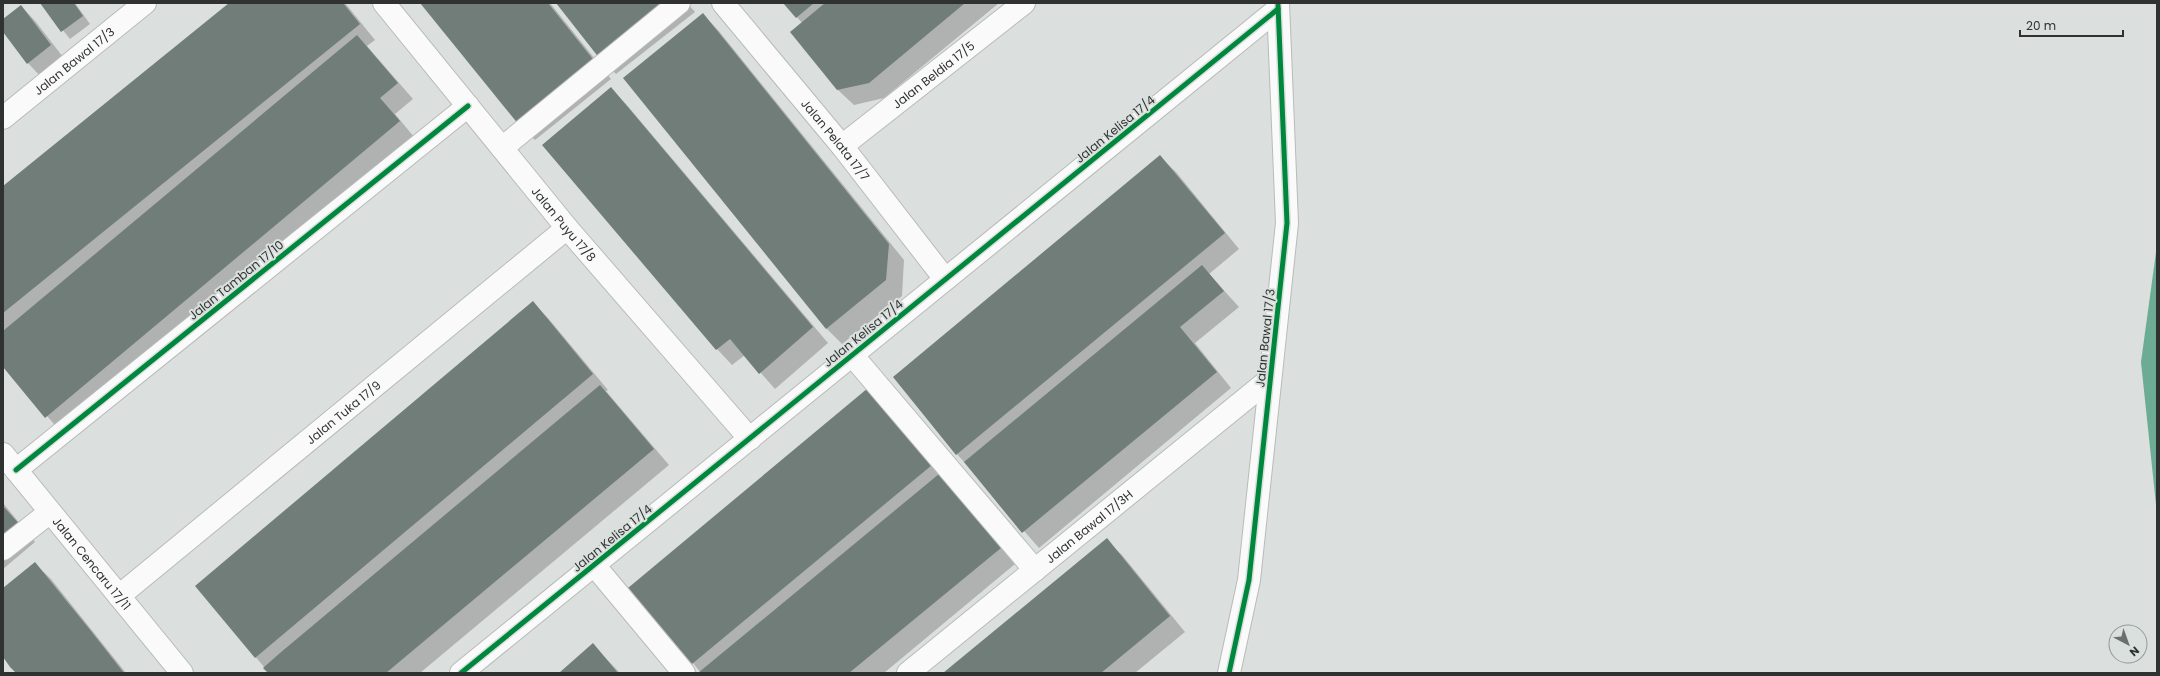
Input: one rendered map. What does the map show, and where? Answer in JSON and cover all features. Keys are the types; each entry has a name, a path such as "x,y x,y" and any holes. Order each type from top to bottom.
{"street":[{"name":"Jalan Bawal 17/3","path":"3,118 145,3"},
{"name":"Jalan Puyu 17/8","path":"384,3 567,228 750,439"},
{"path":"502,148 679,3"},
{"name":"Jalan Pelata 17/7","path":"723,3 842,146 945,280"},
{"name":"Jalan Beldia 17/5","path":"842,146 1024,3"},
{"name":"Jalan Bawal 17/3","path":"1229,673 1248,580 1287,223 1278,6"},
{"name":"Jalan Kelisa 17/4","path":"461,673 945,280 1278,6"},
{"name":"Jalan Tamban 17/10","path":"10,462 468,106"},
{"name":"Jalan Tuka 17/9","path":"119,596 567,228"},
{"path":"852,355 1035,570"},
{"name":"Jalan Bawal 17/3H","path":"908,673 1270,379"},
{"name":"Jalan Cencaru 17/11","path":"10,462 182,673"},
{"path":"3,549 50,512"},
{"path":"594,565 684,673"}],"shaded area":[{"path":"2157,245 2157,514 2141,362"}],"building":[{"path":"40,3 74,3 83,16 61,32"},
{"path":"229,3 343,3 360,24 3,313 3,186"},
{"path":"420,3 548,3 596,63 519,125"},
{"path":"556,3 671,3 600,59"},
{"path":"783,3 814,3 796,18"},
{"path":"825,3 965,3 869,83 837,90 790,32"},
{"path":"21,5 51,45 27,64 3,32 3,19"},
{"path":"703,13 889,244 886,280 826,329 623,78"},
{"path":"357,35 398,83 380,98 400,121 45,418 3,367 3,331"},
{"path":"611,87 813,327 759,374 730,339 716,350 542,145"},
{"path":"1160,155 1225,233 956,455 893,377"},
{"path":"1202,265 1224,291 1180,327 1217,372 1022,533 964,462"},
{"path":"533,301 593,374 255,658 195,586"},
{"path":"600,385 654,449 386,673 268,673 263,668 280,653"},
{"path":"868,388 932,465 692,664 628,588"},
{"path":"939,474 1001,548 849,673 698,673"},
{"path":"3,506 21,526 3,541"},
{"path":"1107,538 1170,616 1101,673 943,673"},
{"path":"35,562 124,673 16,673 10,667 3,657 3,588"},
{"path":"593,643 618,673 559,673"}],"cycle path":[{"path":"1229,673 1249,580 1287,223 1278,5"},
{"path":"461,673 1278,9"},
{"path":"16,470 468,106"}]}
